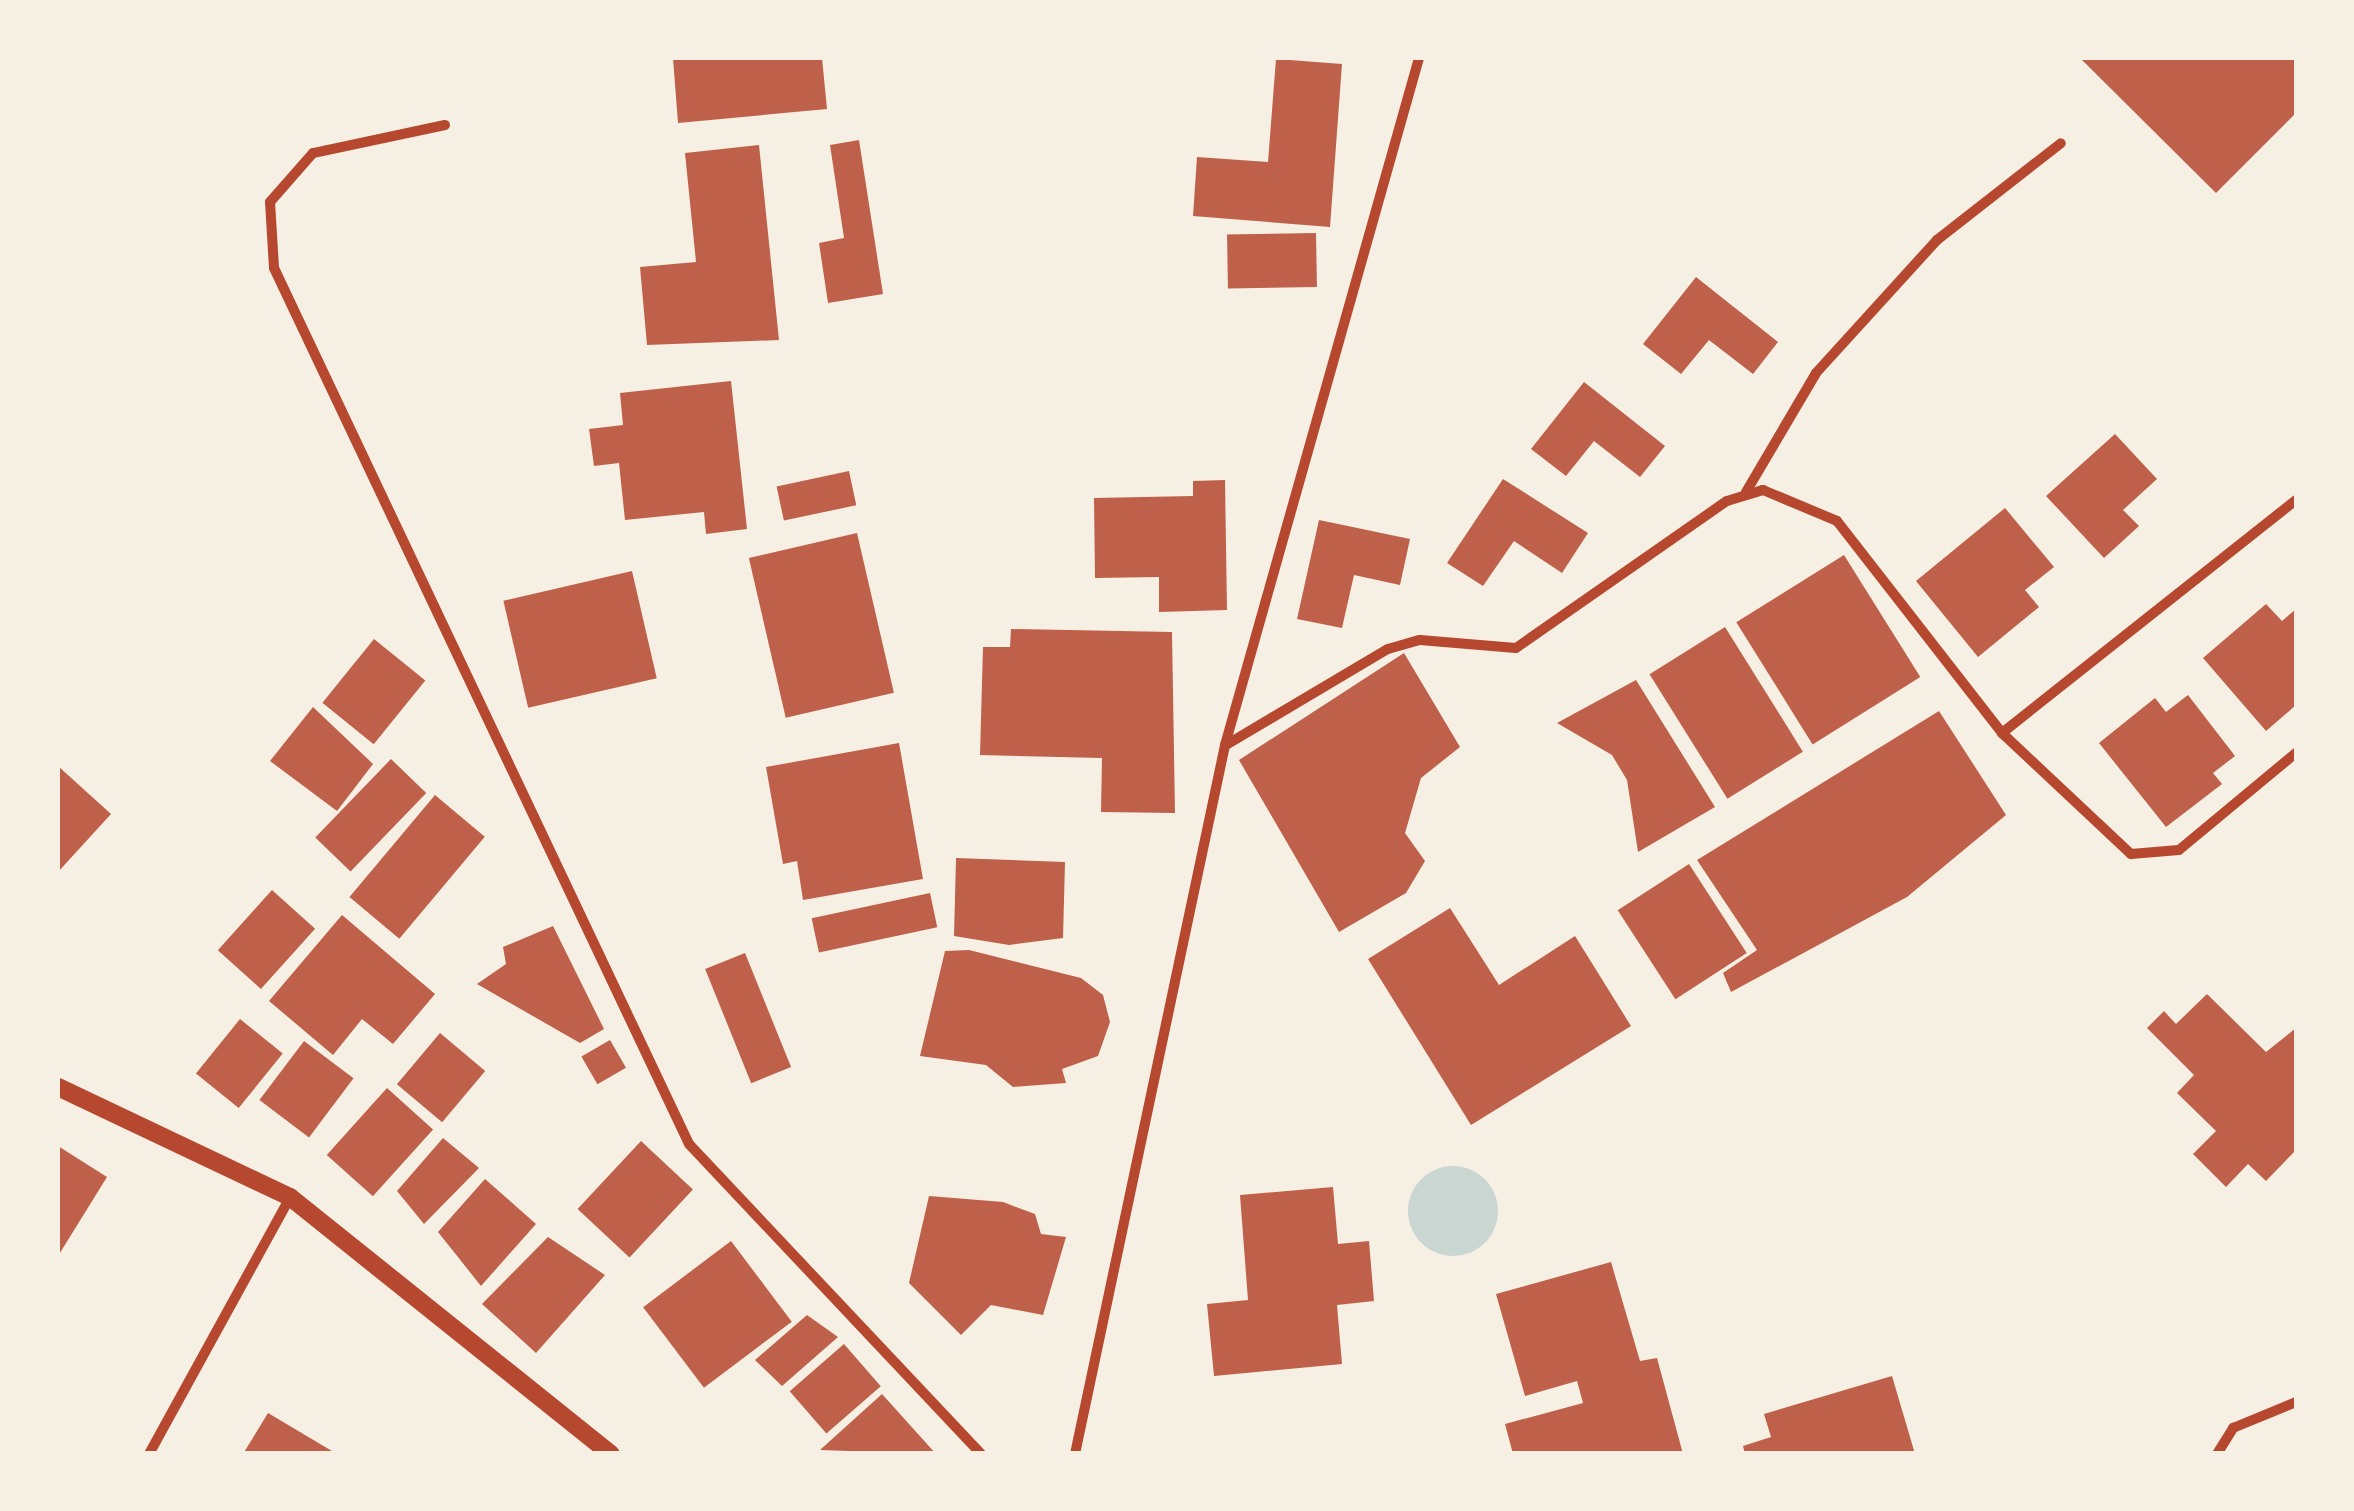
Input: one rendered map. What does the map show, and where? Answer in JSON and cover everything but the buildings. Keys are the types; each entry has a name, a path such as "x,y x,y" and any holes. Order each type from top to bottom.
{"street":[{"path":"1075,1454 1225,745 1418,58"},
{"path":"446,126 313,154 270,202 274,268 690,1144 981,1454"},
{"path":"1225,745 1388,648 1420,640 1516,648 1746,492 1816,373 1938,240 2061,143"},
{"path":"1746,492 1764,490 1837,521 2002,733 2094,829 2131,854 2156,857 2196,838 2296,753"},
{"path":"2002,733 2296,500"},
{"path":"58,1087 290,1197 612,1454"},
{"path":"149,1454 290,1197"},
{"path":"2217,1454 2233,1428 2296,1402"}],"shaded area":[{"path":"1453,1166 1470,1169 1485,1179 1495,1194 1495,1228 1485,1243 1470,1253 1453,1256 1436,1253 1421,1243 1411,1228 1408,1211 1411,1194 1421,1179 1436,1169"}]}
